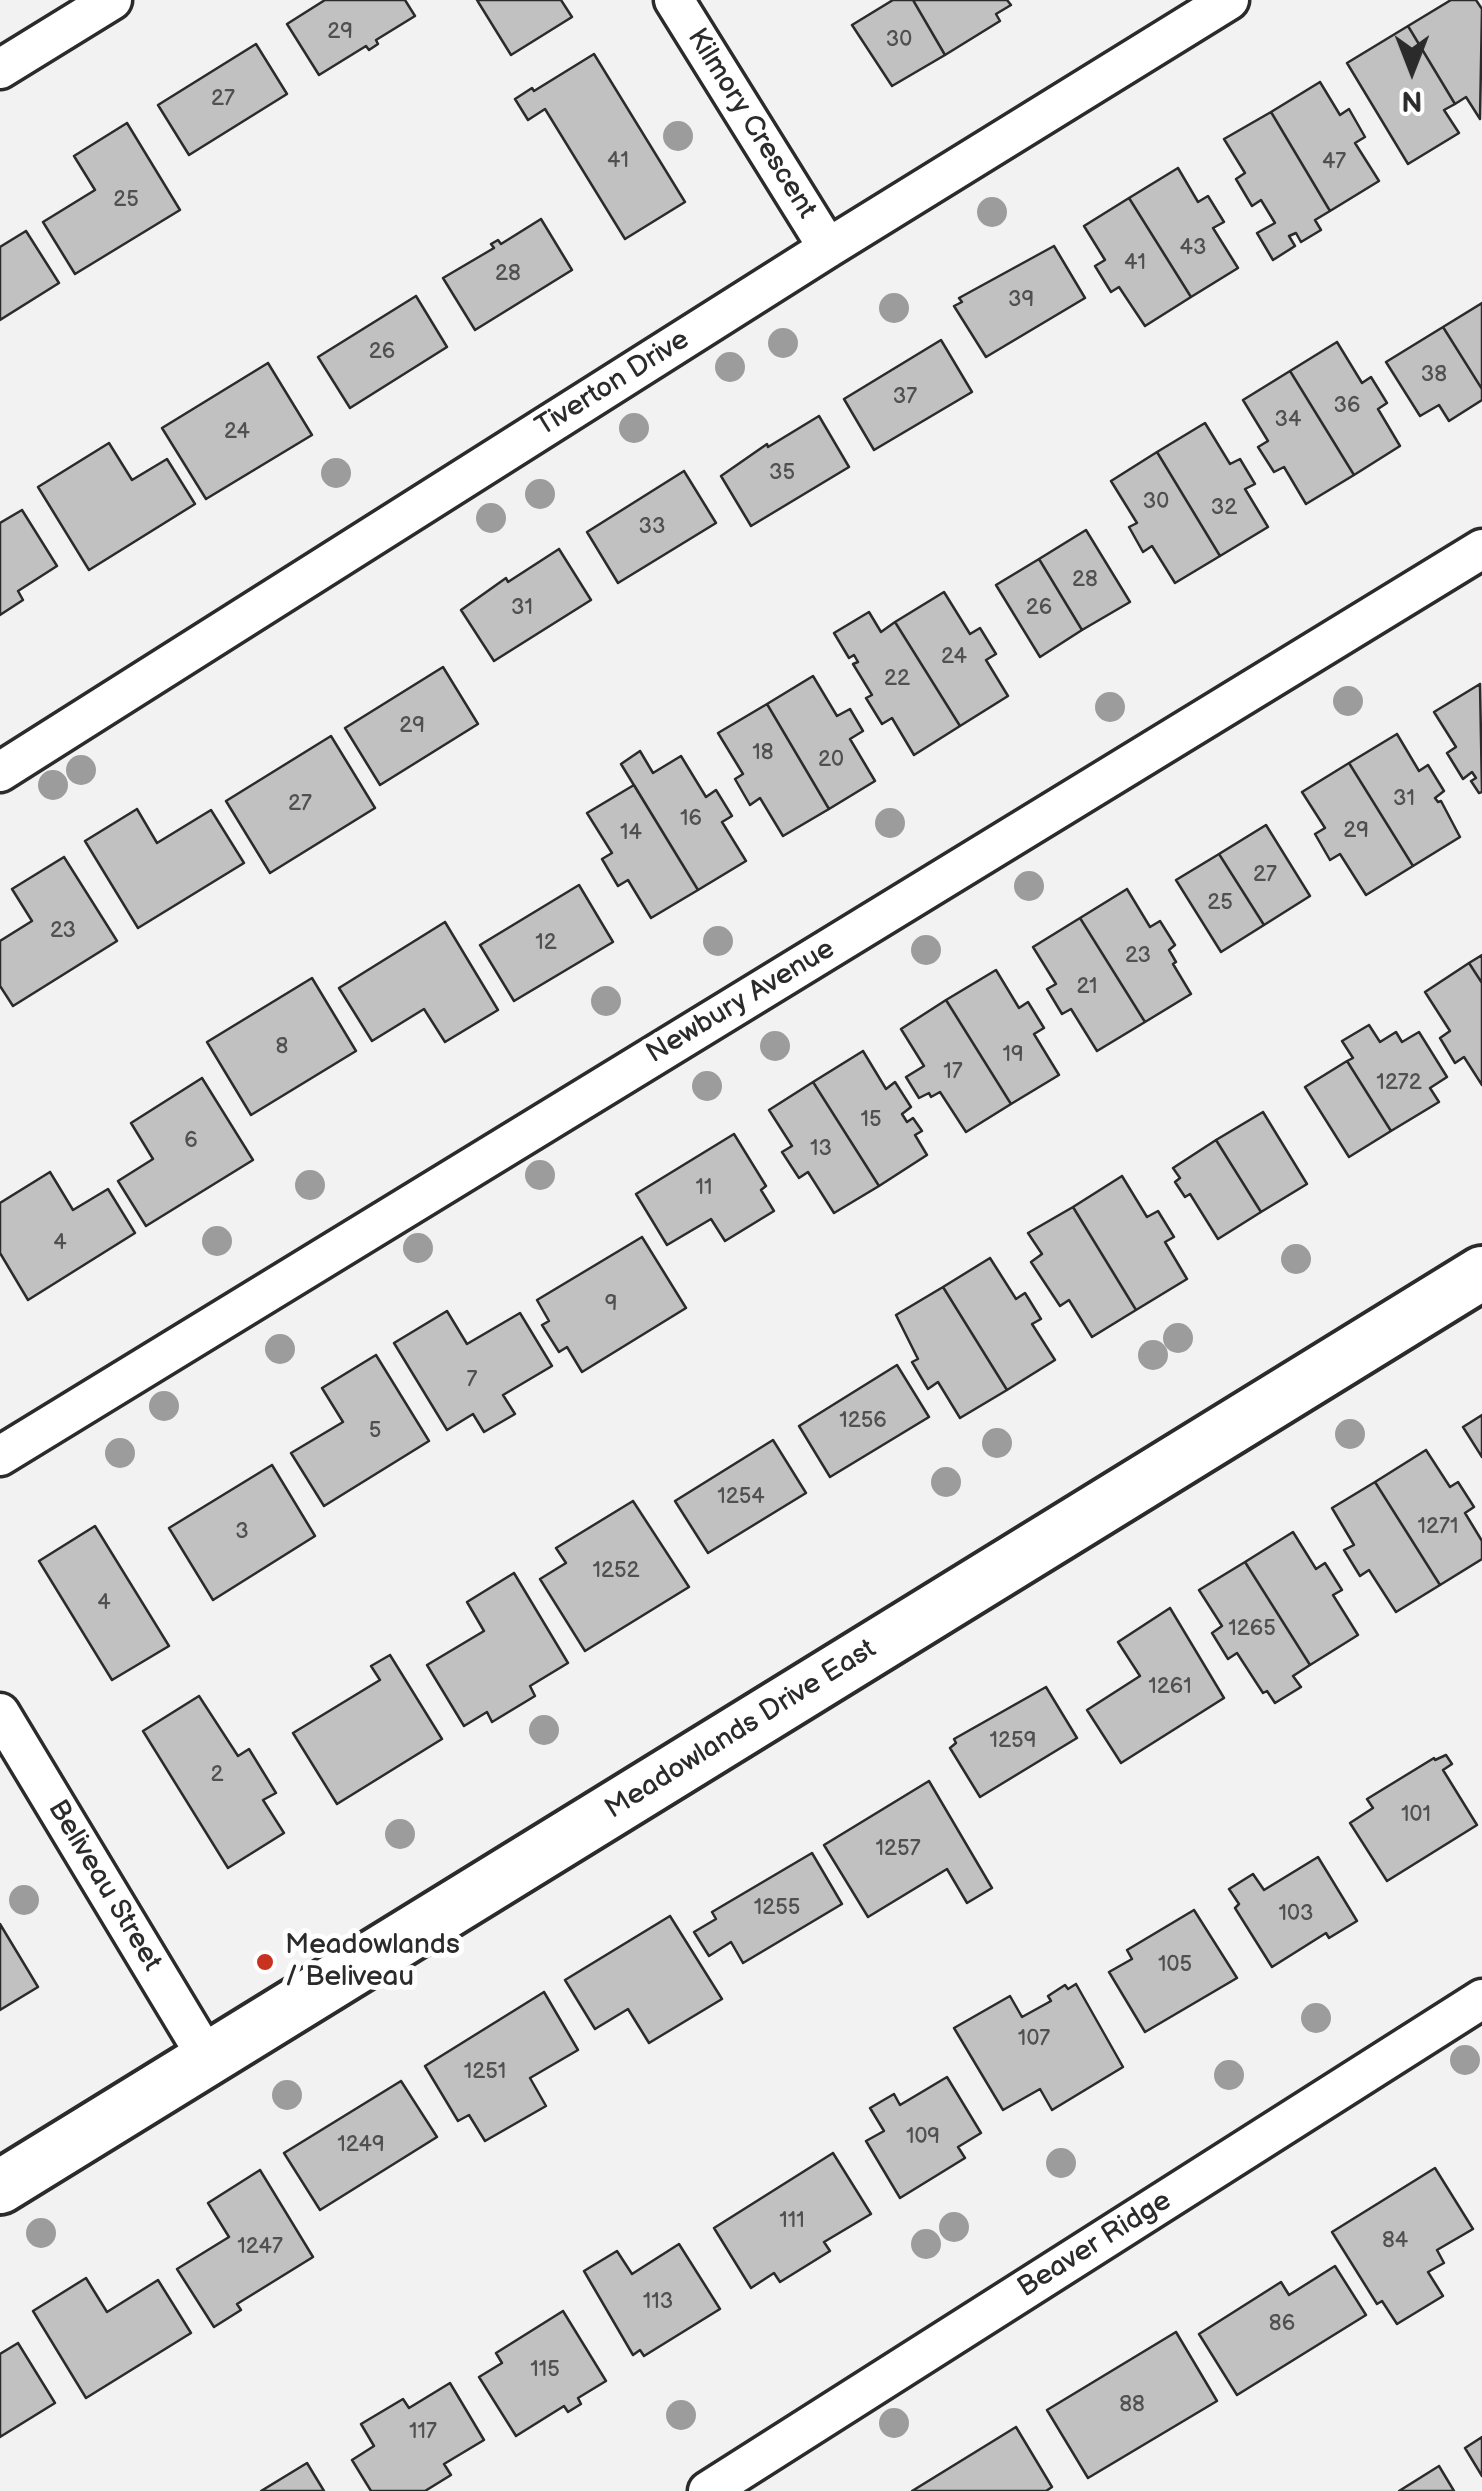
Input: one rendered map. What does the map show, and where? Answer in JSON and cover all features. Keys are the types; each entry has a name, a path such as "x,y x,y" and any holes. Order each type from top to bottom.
{"main road":[{"name":"Meadowlands Drive East","path":"0,2187 1482,1273"}],"street":[{"path":"0,69 112,0"},
{"name":"Kilmory Crescent","path":"674,0 828,248"},
{"name":"Tiverton Drive","path":"0,772 828,248 1230,0"},
{"name":"Newbury Avenue","path":"0,1456 1482,548"},
{"name":"Beliveau Street","path":"0,1713 208,2059"},
{"name":"Beaver Ridge","path":"708,2491 1482,1999"}],"building":[{"path":"325,0 405,0 415,16 376,40 378,44 369,50 366,46 319,75 287,24"},
{"path":"477,0 561,0 572,17 511,55"},
{"path":"893,0 913,0 945,55 892,86 852,25"},
{"path":"913,0 1007,0 1011,5 996,14 1000,21 945,55"},
{"path":"1451,0 1476,0 1482,9 1480,119 1466,97 1455,104 1408,26"},
{"path":"1408,26 1455,104 1444,110 1459,133 1408,164 1347,63"},
{"path":"256,44 287,94 189,155 158,105"},
{"path":"594,54 685,202 625,239 545,109 528,120 515,99"},
{"path":"1320,82 1340,115 1349,109 1365,137 1355,143 1379,181 1330,211 1271,112"},
{"path":"1271,112 1330,211 1315,220 1321,230 1301,242 1296,233 1289,236 1295,246 1273,260 1257,233 1275,223 1261,200 1252,206 1236,179 1245,173 1224,139"},
{"path":"127,123 180,210 75,274 43,222 95,190 74,156"},
{"path":"1178,168 1198,202 1208,196 1224,222 1213,228 1238,268 1191,297 1129,198"},
{"path":"1129,198 1191,297 1145,326 1119,287 1111,292 1095,266 1105,260 1084,226"},
{"path":"541,219 572,270 475,330 443,278 494,248 491,244 498,240 501,244"},
{"path":"26,231 59,283 0,320 0,247"},
{"path":"1054,246 1085,298 986,357 954,306 962,302 959,298"},
{"path":"416,296 447,347 350,408 318,357"},
{"path":"1482,303 1482,389 1443,327"},
{"path":"1443,327 1482,389 1482,400 1449,421 1439,405 1420,416 1386,362"},
{"path":"941,340 972,392 874,450 844,399"},
{"path":"1337,342 1362,383 1371,377 1387,403 1378,409 1400,446 1354,475 1290,371"},
{"path":"268,363 312,435 206,499 162,428"},
{"path":"1290,371 1354,475 1306,504 1284,467 1274,472 1258,447 1268,441 1243,400"},
{"path":"819,416 849,467 751,526 721,476 767,444 768,447"},
{"path":"1205,423 1230,464 1240,459 1255,484 1245,489 1268,527 1220,556 1157,452"},
{"path":"109,443 132,480 167,459 195,504 89,570 38,487"},
{"path":"1157,452 1220,556 1175,583 1152,546 1143,552 1129,527 1137,523 1111,481"},
{"path":"684,471 716,523 618,583 587,532"},
{"path":"22,510 57,566 18,591 23,600 0,615 0,523"},
{"path":"1086,530 1130,602 1082,630 1039,559"},
{"path":"559,549 591,600 494,661 461,610 506,578 508,582"},
{"path":"1039,559 1082,630 1040,657 996,585"},
{"path":"944,592 970,634 980,628 996,654 986,660 1008,696 960,726 895,622"},
{"path":"869,612 881,632 895,622 960,726 914,755 892,718 882,724 866,698 872,695 853,664 858,662 854,655 849,658 834,633"},
{"path":"443,667 478,724 380,785 345,728"},
{"path":"813,676 837,716 850,709 863,731 850,739 875,781 829,809 767,704"},
{"path":"1480,684 1479,793 1471,781 1476,778 1472,772 1463,779 1447,753 1456,747 1434,712"},
{"path":"767,704 829,809 783,836 760,798 750,805 735,779 743,774 718,733"},
{"path":"1397,734 1419,771 1428,765 1444,791 1435,798 1441,801 1460,837 1413,866 1349,763"},
{"path":"331,736 375,808 270,873 226,801"},
{"path":"640,751 653,773 681,756 706,797 716,790 732,816 722,822 746,861 698,890 621,764"},
{"path":"1349,763 1413,866 1366,895 1340,854 1330,860 1315,834 1325,828 1302,792"},
{"path":"634,785 698,890 651,918 628,880 618,886 602,859 612,853 587,813"},
{"path":"137,809 157,843 211,810 244,863 138,928 85,841"},
{"path":"1266,825 1310,896 1264,925 1219,854"},
{"path":"1219,854 1264,925 1221,952 1176,880"},
{"path":"64,857 117,941 13,1006 0,986 0,941 32,921 12,889"},
{"path":"579,885 613,942 514,1001 480,945"},
{"path":"1127,889 1150,927 1160,921 1175,945 1169,950 1176,962 1173,964 1191,994 1145,1022 1080,918"},
{"path":"1080,918 1145,1022 1097,1051 1071,1009 1062,1014 1047,989 1056,984 1033,947"},
{"path":"445,922 498,1010 445,1042 424,1009 372,1041 339,988"},
{"path":"1482,955 1482,983 1469,963"},
{"path":"1469,963 1482,983 1482,1085 1464,1057 1455,1063 1440,1038 1450,1031 1425,992"},
{"path":"996,970 1019,1008 1028,1002 1044,1028 1034,1034 1059,1075 1011,1104 946,1000"},
{"path":"312,978 356,1051 251,1115 207,1042"},
{"path":"946,1000 1011,1104 966,1132 940,1092 919,1098 906,1077 924,1066 901,1029"},
{"path":"1369,1025 1380,1042 1396,1032 1402,1042 1419,1032 1447,1077 1430,1088 1439,1102 1391,1131 1347,1061 1353,1058 1342,1041"},
{"path":"863,1051 886,1089 895,1082 911,1107 902,1114 907,1122 913,1118 922,1131 915,1135 927,1155 879,1186 813,1082"},
{"path":"1347,1061 1391,1131 1349,1157 1305,1087"},
{"path":"202,1078 253,1160 146,1226 118,1181 153,1159 131,1123"},
{"path":"813,1082 879,1186 834,1213 808,1172 799,1178 782,1152 792,1146 769,1110"},
{"path":"1263,1112 1307,1184 1261,1212 1216,1140"},
{"path":"734,1134 766,1186 761,1190 774,1211 725,1241 711,1219 667,1245 636,1194"},
{"path":"1216,1140 1261,1212 1218,1239 1190,1194 1185,1197 1175,1182 1180,1178 1173,1168"},
{"path":"50,1172 73,1210 108,1189 135,1233 28,1300 0,1253 0,1203"},
{"path":"1122,1176 1147,1217 1158,1211 1174,1237 1165,1242 1187,1279 1136,1310 1073,1207"},
{"path":"1073,1207 1136,1310 1092,1337 1069,1300 1060,1306 1031,1262 1042,1254 1028,1233"},
{"path":"642,1237 686,1308 582,1372 567,1347 559,1352 542,1325 549,1321 537,1300"},
{"path":"990,1258 1016,1299 1025,1293 1041,1319 1032,1324 1055,1360 1007,1390 943,1287"},
{"path":"943,1287 1007,1390 960,1418 938,1382 928,1389 912,1362 918,1359 896,1315"},
{"path":"447,1311 467,1344 520,1313 552,1366 503,1395 515,1414 484,1432 473,1414 447,1430 394,1343"},
{"path":"376,1355 429,1441 324,1506 291,1453 343,1422 322,1388"},
{"path":"897,1365 929,1417 830,1477 799,1426"},
{"path":"1482,1415 1482,1457 1463,1427"},
{"path":"773,1440 806,1493 708,1553 675,1501"},
{"path":"1426,1450 1450,1487 1458,1482 1474,1507 1465,1513 1482,1541 1482,1559 1440,1585 1375,1482"},
{"path":"272,1465 315,1536 213,1600 169,1528"},
{"path":"1375,1482 1440,1585 1396,1612 1369,1570 1360,1576 1344,1550 1354,1545 1332,1508"},
{"path":"633,1501 689,1587 585,1651 540,1579 566,1563 556,1548"},
{"path":"95,1526 169,1646 112,1680 39,1561"},
{"path":"1293,1532 1316,1569 1325,1563 1342,1590 1333,1595 1358,1635 1310,1665 1245,1562"},
{"path":"1245,1562 1310,1665 1293,1676 1301,1687 1275,1703 1267,1691 1263,1693 1237,1653 1228,1659 1212,1633 1222,1626 1199,1590"},
{"path":"514,1573 568,1663 530,1686 535,1696 492,1722 487,1712 464,1726 427,1665 484,1631 467,1602"},
{"path":"1170,1608 1224,1698 1121,1763 1087,1710 1140,1676 1118,1642"},
{"path":"390,1655 442,1739 337,1804 293,1733 380,1680 371,1666"},
{"path":"1046,1687 1077,1738 980,1797 950,1748 956,1743 954,1739"},
{"path":"199,1696 238,1756 249,1749 276,1793 263,1800 284,1833 228,1868 143,1731"},
{"path":"1446,1755 1452,1764 1443,1770 1477,1825 1387,1881 1350,1823 1373,1808 1367,1799 1434,1758"},
{"path":"929,1781 992,1888 967,1903 947,1869 868,1917 824,1845"},
{"path":"812,1853 842,1904 743,1963 731,1942 709,1956 694,1932 716,1919 712,1912"},
{"path":"1318,1857 1357,1921 1329,1938 1326,1933 1272,1967 1235,1908 1239,1904 1229,1889 1253,1874 1264,1890"},
{"path":"1194,1910 1237,1978 1145,2032 1109,1972 1132,1959 1127,1950"},
{"path":"670,1916 722,1999 649,2043 628,2009 595,2029 565,1980"},
{"path":"0,1924 38,1987 0,2010"},
{"path":"1076,1984 1123,2067 1052,2110 1040,2089 1003,2110 954,2028 1010,1996 1022,2017 1051,2001 1048,1996 1065,1985 1068,1989"},
{"path":"544,1992 578,2050 530,2078 546,2106 485,2141 469,2115 458,2121 425,2066"},
{"path":"947,2077 981,2133 958,2147 965,2158 900,2198 866,2141 884,2131 870,2108 894,2094 900,2105"},
{"path":"401,2081 437,2137 320,2210 284,2153"},
{"path":"833,2153 871,2214 824,2242 830,2251 780,2282 774,2273 751,2288 714,2228"},
{"path":"1435,2168 1473,2229 1437,2250 1444,2263 1428,2272 1443,2296 1397,2324 1382,2301 1377,2304 1332,2232"},
{"path":"260,2170 313,2257 237,2304 241,2310 214,2327 177,2269 229,2237 208,2203"},
{"path":"679,2244 720,2309 644,2356 640,2350 633,2355 584,2271 617,2251 632,2274"},
{"path":"1335,2266 1366,2315 1237,2395 1199,2334 1281,2282 1289,2295"},
{"path":"86,2278 107,2312 158,2280 191,2333 86,2398 33,2311"},
{"path":"563,2311 606,2381 578,2398 581,2404 568,2412 564,2406 516,2436 479,2377 502,2363 496,2353"},
{"path":"1176,2332 1217,2401 1088,2478 1047,2410"},
{"path":"18,2343 55,2403 0,2437 0,2354"},
{"path":"450,2383 484,2440 444,2464 451,2475 425,2491 371,2491 352,2460 374,2446 361,2424 403,2399 409,2408"},
{"path":"1016,2427 1052,2487 1046,2491 912,2491"},
{"path":"1482,2437 1482,2476 1465,2448"},
{"path":"307,2463 324,2491 261,2491"},
{"path":"1439,2466 1454,2491 1399,2491"}],"place":[{"name":"Meadowlands / Beliveau","path":"265,1962"}]}
